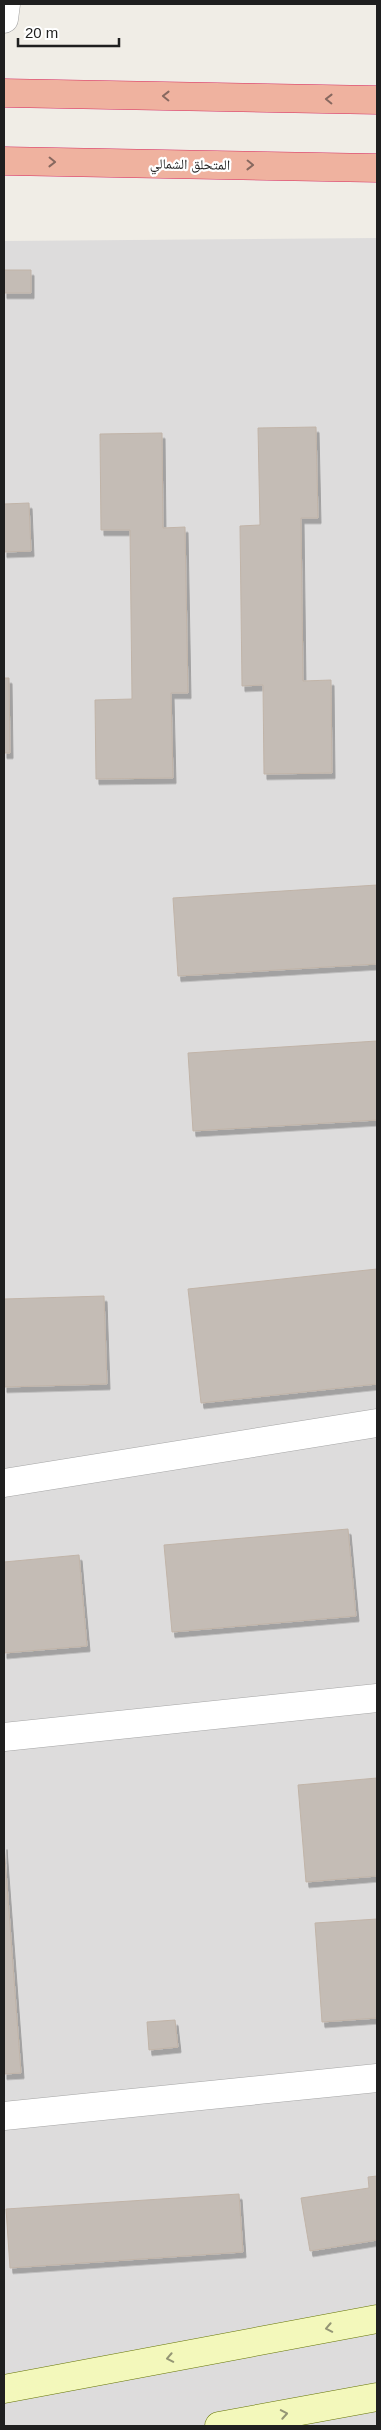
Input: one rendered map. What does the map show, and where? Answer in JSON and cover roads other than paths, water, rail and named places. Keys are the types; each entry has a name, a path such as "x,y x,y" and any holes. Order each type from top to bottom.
{"highway":[{"path":"4,93 377,100"},
{"name":"المتحلق الشمالي","path":"4,161 377,168"}],"main road":[{"path":"4,2389 377,2319"},
{"path":"219,2426 377,2397"}],"street":[{"path":"4,19 6,4"},
{"path":"4,1483 377,1423"},
{"path":"4,1738 377,1698"},
{"path":"4,2116 377,2078"}]}
